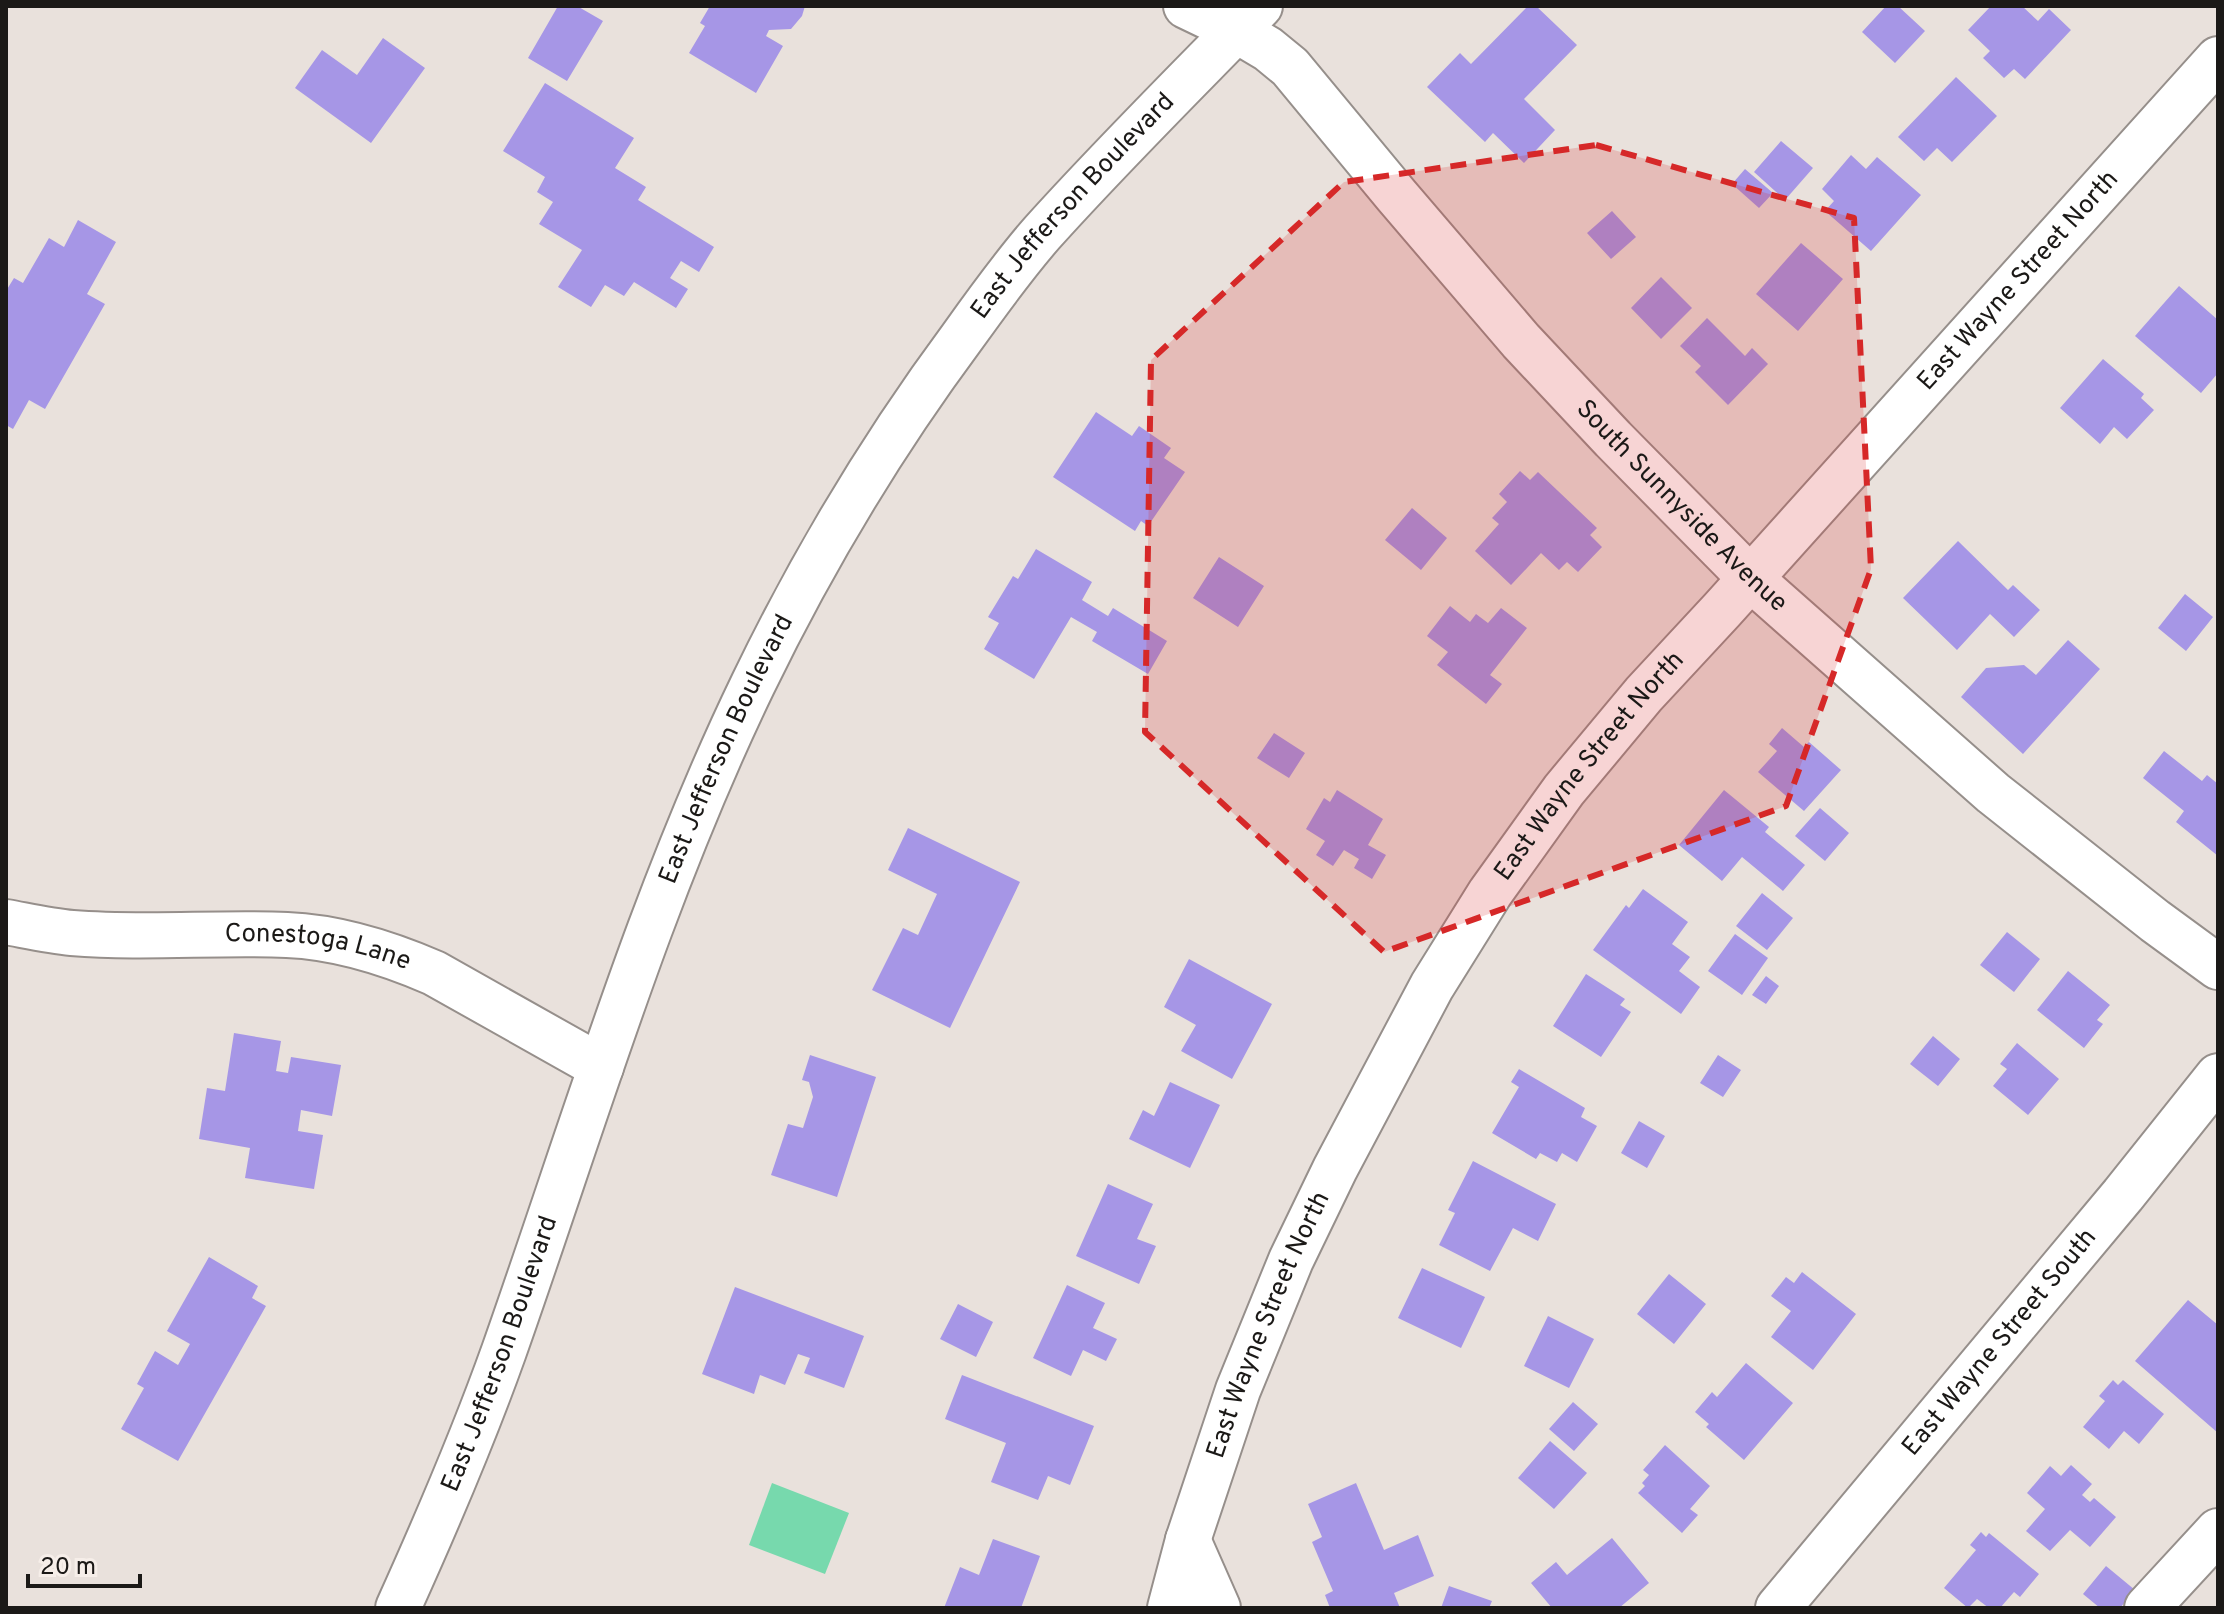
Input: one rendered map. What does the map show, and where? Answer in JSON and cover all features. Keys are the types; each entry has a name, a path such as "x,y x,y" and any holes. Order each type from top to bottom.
{"street":[{"name":"South Sunnyside Avenue","path":"1186,6 1248,18 1268,49 1290,67 1521,341 1751,579 1993,793 2218,967"},
{"name":"East Jefferson Boulevard","path":"398,1608 502,1357 668,878 752,685 792,606 922,390 982,309 1040,236 1248,18"},
{"name":"East Wayne Street North","path":"1170,1608 1188,1540 1238,1390 1291,1260 1335,1169 1432,986 1490,893 1564,790 1644,694 2218,59"},
{"name":"Conestoga Lane","path":"6,922 70,933 289,935 349,943 434,973 601,1067"},
{"name":"East Wayne Street South","path":"1778,1608 2123,1195 2218,1076"},
{"path":"2147,1608 2218,1531"},
{"path":"1188,1540 1218,1608"}],"highlighted area":[{"path":"1596,145 1854,218 1871,569 1786,806 1384,952 1145,732 1151,360 1344,182"}],"green space":[{"path":"772,1483 849,1513 825,1574 749,1545"}],"building":[{"path":"558,6 577,6 603,21 567,81 528,58"},
{"path":"710,6 805,6 802,16 791,29 769,30 766,36 783,46 756,93 689,53 705,26 700,23"},
{"path":"1528,6 1536,6 1577,45 1524,99 1555,130 1524,163 1493,133 1485,142 1427,87 1460,53 1471,64"},
{"path":"1886,6 1898,6 1925,31 1895,63 1862,32"},
{"path":"1991,6 2022,6 2038,21 2049,9 2071,30 2025,79 2014,69 2004,78 1983,58 1990,51 1968,30"},
{"path":"383,38 425,68 371,143 295,88 322,50 357,75"},
{"path":"1956,77 1997,116 1952,162 1937,148 1924,161 1898,137"},
{"path":"545,83 634,138 615,168 646,187 638,200 714,247 699,272 681,261 670,278 688,289 676,308 634,282 624,296 605,285 591,307 558,287 582,250 539,224 553,202 537,192 545,177 503,151"},
{"path":"1781,141 1813,168 1785,200 1754,172"},
{"path":"1851,155 1866,169 1877,157 1921,195 1871,251 1825,211 1834,201 1822,189"},
{"path":"1745,169 1773,193 1759,208 1732,184"},
{"path":"1612,211 1636,237 1611,259 1587,233"},
{"path":"78,220 116,242 87,294 105,304 45,409 29,400 13,429 6,425 6,291 14,278 23,283 49,238 64,247"},
{"path":"1801,243 1843,279 1798,331 1756,294"},
{"path":"1661,277 1692,308 1661,339 1631,308"},
{"path":"2179,286 2218,320 2218,373 2201,393 2135,336"},
{"path":"1707,318 1745,356 1752,348 1768,364 1728,405 1695,372 1701,366 1680,346"},
{"path":"2103,359 2144,394 2141,398 2154,410 2127,439 2114,427 2100,444 2060,408"},
{"path":"1096,412 1132,436 1139,426 1171,448 1164,458 1185,472 1148,526 1141,521 1135,531 1053,477"},
{"path":"1520,471 1530,480 1538,472 1597,528 1590,535 1602,547 1578,572 1567,562 1559,570 1541,553 1511,585 1475,551 1499,524 1492,518 1507,502 1499,494"},
{"path":"1412,508 1447,538 1421,570 1385,540"},
{"path":"1958,541 2008,590 2013,585 2040,610 2014,637 1990,614 1957,650 1903,598"},
{"path":"1036,549 1092,582 1082,600 1108,616 1113,608 1167,641 1148,674 1092,641 1097,632 1071,617 1034,679 984,649 999,623 988,617 1013,576 1018,579"},
{"path":"1219,557 1264,586 1238,627 1193,598"},
{"path":"2185,594 2213,617 2186,651 2158,628"},
{"path":"1450,606 1470,622 1476,614 1488,623 1501,608 1527,628 1490,675 1502,684 1486,704 1437,665 1448,652 1427,636"},
{"path":"2068,640 2100,669 2023,754 1961,697 1986,668 2024,665 2036,675"},
{"path":"1782,728 1804,747 1809,742 1841,770 1804,811 1758,772 1777,751 1769,744"},
{"path":"1274,733 1305,753 1289,778 1257,758"},
{"path":"2164,751 2202,781 2207,775 2218,784 2218,856 2176,822 2184,811 2143,778"},
{"path":"1337,790 1383,819 1368,845 1386,855 1372,879 1354,868 1359,859 1344,850 1333,866 1316,855 1325,841 1306,829 1324,798 1330,802"},
{"path":"1724,790 1769,827 1765,832 1805,865 1783,891 1742,857 1722,881 1679,845"},
{"path":"1820,808 1849,833 1825,861 1795,836"},
{"path":"908,828 1020,882 950,1028 872,990 903,928 918,935 937,894 888,870"},
{"path":"1643,889 1688,922 1672,944 1690,957 1679,971 1700,987 1681,1014 1593,950 1626,905 1629,908"},
{"path":"1762,893 1793,918 1767,950 1736,926"},
{"path":"2007,932 2040,959 2014,992 1980,965"},
{"path":"1735,934 1768,958 1742,995 1708,971"},
{"path":"1189,959 1272,1004 1232,1079 1181,1051 1196,1025 1164,1007"},
{"path":"2068,971 2110,1005 2097,1020 2103,1024 2084,1048 2037,1010"},
{"path":"1586,974 1625,999 1620,1005 1631,1012 1601,1057 1553,1026"},
{"path":"1766,976 1779,986 1766,1004 1752,995"},
{"path":"234,1033 281,1041 276,1071 288,1073 291,1057 341,1065 332,1116 301,1110 298,1131 323,1135 314,1189 245,1178 250,1148 199,1139 207,1088 225,1091"},
{"path":"1933,1036 1960,1059 1938,1086 1910,1064"},
{"path":"2017,1043 2059,1079 2028,1115 1993,1086 2007,1069 2000,1064"},
{"path":"810,1055 876,1077 837,1197 771,1175 788,1124 803,1128 813,1097 809,1082 802,1080"},
{"path":"1718,1055 1741,1070 1723,1097 1700,1083"},
{"path":"1519,1069 1585,1108 1581,1117 1597,1126 1577,1162 1562,1153 1557,1162 1540,1153 1536,1159 1492,1133 1519,1087 1511,1082"},
{"path":"1170,1082 1220,1105 1190,1168 1129,1139 1143,1110 1154,1116"},
{"path":"1639,1121 1665,1136 1647,1168 1621,1153"},
{"path":"1473,1161 1556,1204 1538,1241 1513,1228 1490,1271 1439,1245 1455,1213 1448,1210"},
{"path":"1108,1184 1153,1204 1137,1239 1156,1246 1139,1284 1076,1256"},
{"path":"209,1257 258,1286 252,1298 266,1306 178,1461 121,1429 144,1388 137,1384 155,1351 178,1365 190,1344 167,1331"},
{"path":"1422,1268 1485,1297 1461,1348 1398,1318"},
{"path":"1802,1272 1856,1314 1813,1370 1771,1337 1791,1311 1771,1296 1786,1277 1794,1283"},
{"path":"1669,1274 1706,1304 1674,1344 1637,1314"},
{"path":"1067,1285 1105,1303 1093,1328 1117,1339 1106,1361 1083,1350 1071,1376 1033,1358"},
{"path":"735,1287 864,1336 844,1388 804,1373 810,1358 798,1354 785,1385 760,1375 754,1394 702,1374"},
{"path":"2188,1300 2218,1325 2218,1433 2135,1361"},
{"path":"958,1304 993,1322 976,1357 940,1339"},
{"path":"1548,1316 1594,1339 1569,1388 1524,1366"},
{"path":"1746,1363 1793,1403 1744,1460 1706,1427 1709,1424 1695,1412 1712,1392 1717,1397"},
{"path":"962,1375 1094,1426 1070,1485 1048,1476 1038,1500 991,1482 1006,1443 945,1419"},
{"path":"2113,1380 2118,1385 2123,1380 2164,1414 2139,1444 2124,1431 2109,1449 2083,1427 2105,1401 2099,1396"},
{"path":"1573,1402 1598,1424 1574,1451 1549,1429"},
{"path":"1550,1441 1587,1473 1554,1509 1518,1478"},
{"path":"1665,1445 1710,1486 1690,1509 1698,1515 1682,1533 1638,1493 1649,1475 1643,1470"},
{"path":"2071,1465 2092,1484 2082,1495 2090,1502 2094,1498 2116,1517 2090,1547 2070,1530 2050,1551 2026,1531 2045,1509 2027,1493 2050,1466 2061,1476"},
{"path":"1356,1483 1384,1550 1418,1535 1434,1576 1394,1593 1400,1608 1330,1608 1325,1595 1333,1591 1312,1542 1322,1537 1308,1504"},
{"path":"1981,1532 1986,1537 1989,1533 2039,1574 2020,1597 2014,1592 2000,1608 1989,1608 1977,1599 1968,1608 1944,1588 1976,1550 1970,1545"},
{"path":"1612,1538 1649,1583 1619,1608 1552,1608 1531,1583 1556,1562 1567,1575"},
{"path":"993,1539 1040,1556 1021,1608 944,1608 960,1567 979,1575"},
{"path":"2106,1566 2135,1590 2120,1608 2100,1608 2083,1594"},
{"path":"1449,1586 1492,1601 1489,1608 1441,1608"}]}
